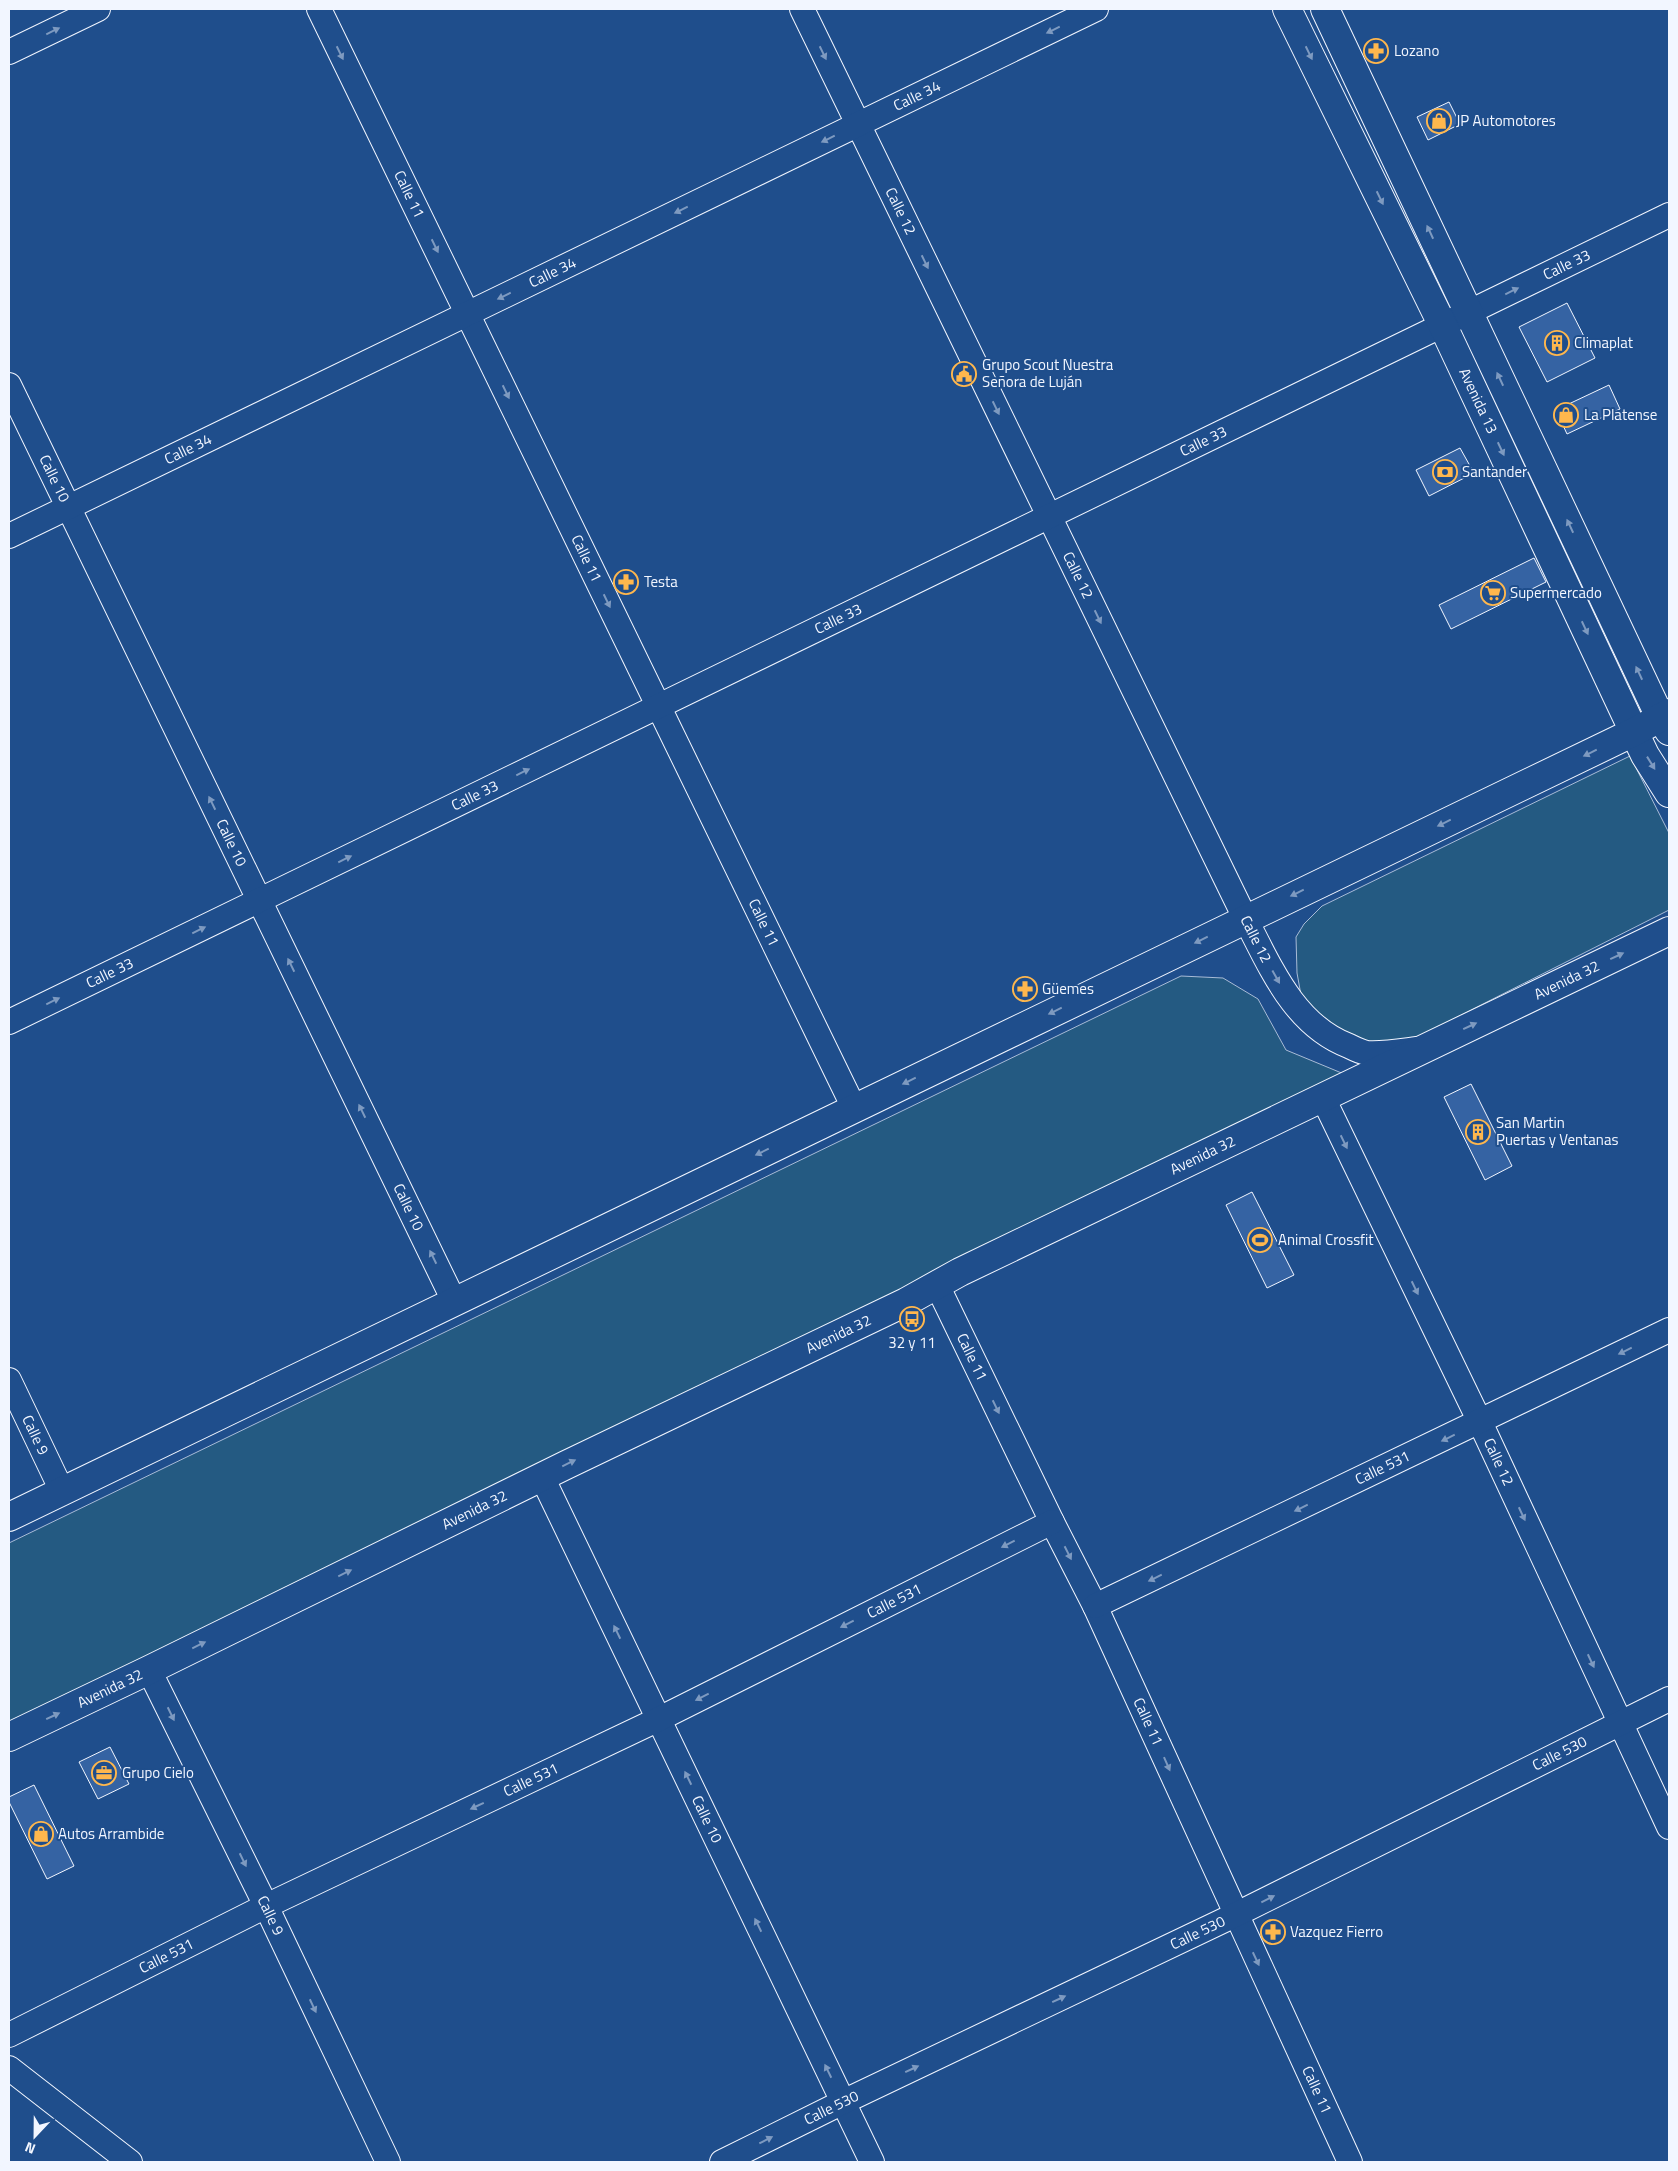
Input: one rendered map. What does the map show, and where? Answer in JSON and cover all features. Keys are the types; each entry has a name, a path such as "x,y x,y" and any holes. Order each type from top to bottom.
{"main road":[{"name":"Avenida 13","path":"1288,9 1443,326 1634,732 1669,793"},
{"name":"Avenida 13","path":"1325,9 1468,312 1666,720"},
{"path":"9,1517 1245,918 1634,732 1666,720"},
{"name":"Avenida 32","path":"9,1738 1426,1047 1669,931"}],"street":[{"path":"9,52 98,9"},
{"name":"Calle 11","path":"319,9 854,1108"},
{"name":"Calle 12","path":"802,9 1245,918 1279,983 1296,1007 1318,1029 1340,1043 1365,1053 1394,1052 1426,1047"},
{"name":"Calle 34","path":"9,536 1096,9"},
{"name":"Calle 33","path":"9,1022 1669,215"},
{"name":"Calle 10","path":"9,385 454,1301"},
{"name":"Calle 12","path":"1323,1098 1480,1422 1669,1827"},
{"name":"Calle 11","path":"937,1285 1052,1522 1096,1606 1235,1915 1350,2162"},
{"name":"Calle 531","path":"1096,1606 1669,1330"},
{"name":"Calle 9","path":"9,1380 62,1491"},
{"name":"Calle 10","path":"542,1477 872,2162"},
{"name":"Calle 531","path":"9,2035 266,1906 659,1719 1052,1522"},
{"name":"Calle 9","path":"149,1670 266,1906 388,2162"},
{"name":"Calle 530","path":"722,2162 843,2102 1235,1915 1669,1700"},
{"path":"9,2068 130,2162"}],"shaded area":[{"path":"1630,756 1669,833 1669,910 1390,1051 1345,1036 1317,1019 1301,995 1297,973 1296,937 1304,924 1322,906"},
{"path":"1181,976 1223,978 1258,999 1286,1050 1344,1074 9,1726 9,1543"}],"building":[{"name":"JP Automotores","path":"1449,102 1460,124 1428,140 1417,117"},
{"name":"Climaplat","path":"1567,303 1595,358 1547,382 1519,327"},
{"path":"1609,385 1620,409 1567,434 1556,410"},
{"name":"Santander","path":"1460,448 1474,473 1429,496 1416,470"},
{"name":"Supermercado","path":"1534,558 1546,582 1451,629 1439,605"},
{"name":"San Martin Puertas y Ventanas","path":"1471,1084 1512,1166 1485,1180 1444,1097"},
{"name":"Animal Crossfit","path":"1252,1192 1294,1275 1267,1288 1226,1205"},
{"name":"Grupo Cielo","path":"110,1747 129,1784 98,1799 79,1762"},
{"name":"Autos Arrambide","path":"34,1785 74,1866 47,1879 9,1802 9,1797"}],"place":[{"name":"Lozano","path":"1376,51"},
{"name":"JP Automotores","path":"1439,121"},
{"name":"Climaplat","path":"1557,343"},
{"name":"Grupo Scout Nuestra Señora de Luján","path":"964,374"},
{"name":"La Platense","path":"1566,415"},
{"name":"Santander","path":"1445,472"},
{"name":"Testa","path":"626,582"},
{"name":"Supermercado","path":"1493,593"},
{"name":"Güemes","path":"1025,989"},
{"name":"San Martin Puertas y Ventanas","path":"1478,1132"},
{"name":"Animal Crossfit","path":"1260,1240"},
{"name":"32 y 11","path":"912,1319"},
{"name":"Grupo Cielo","path":"104,1773"},
{"name":"Autos Arrambide","path":"41,1834"},
{"name":"Vazquez Fierro","path":"1273,1932"}]}
